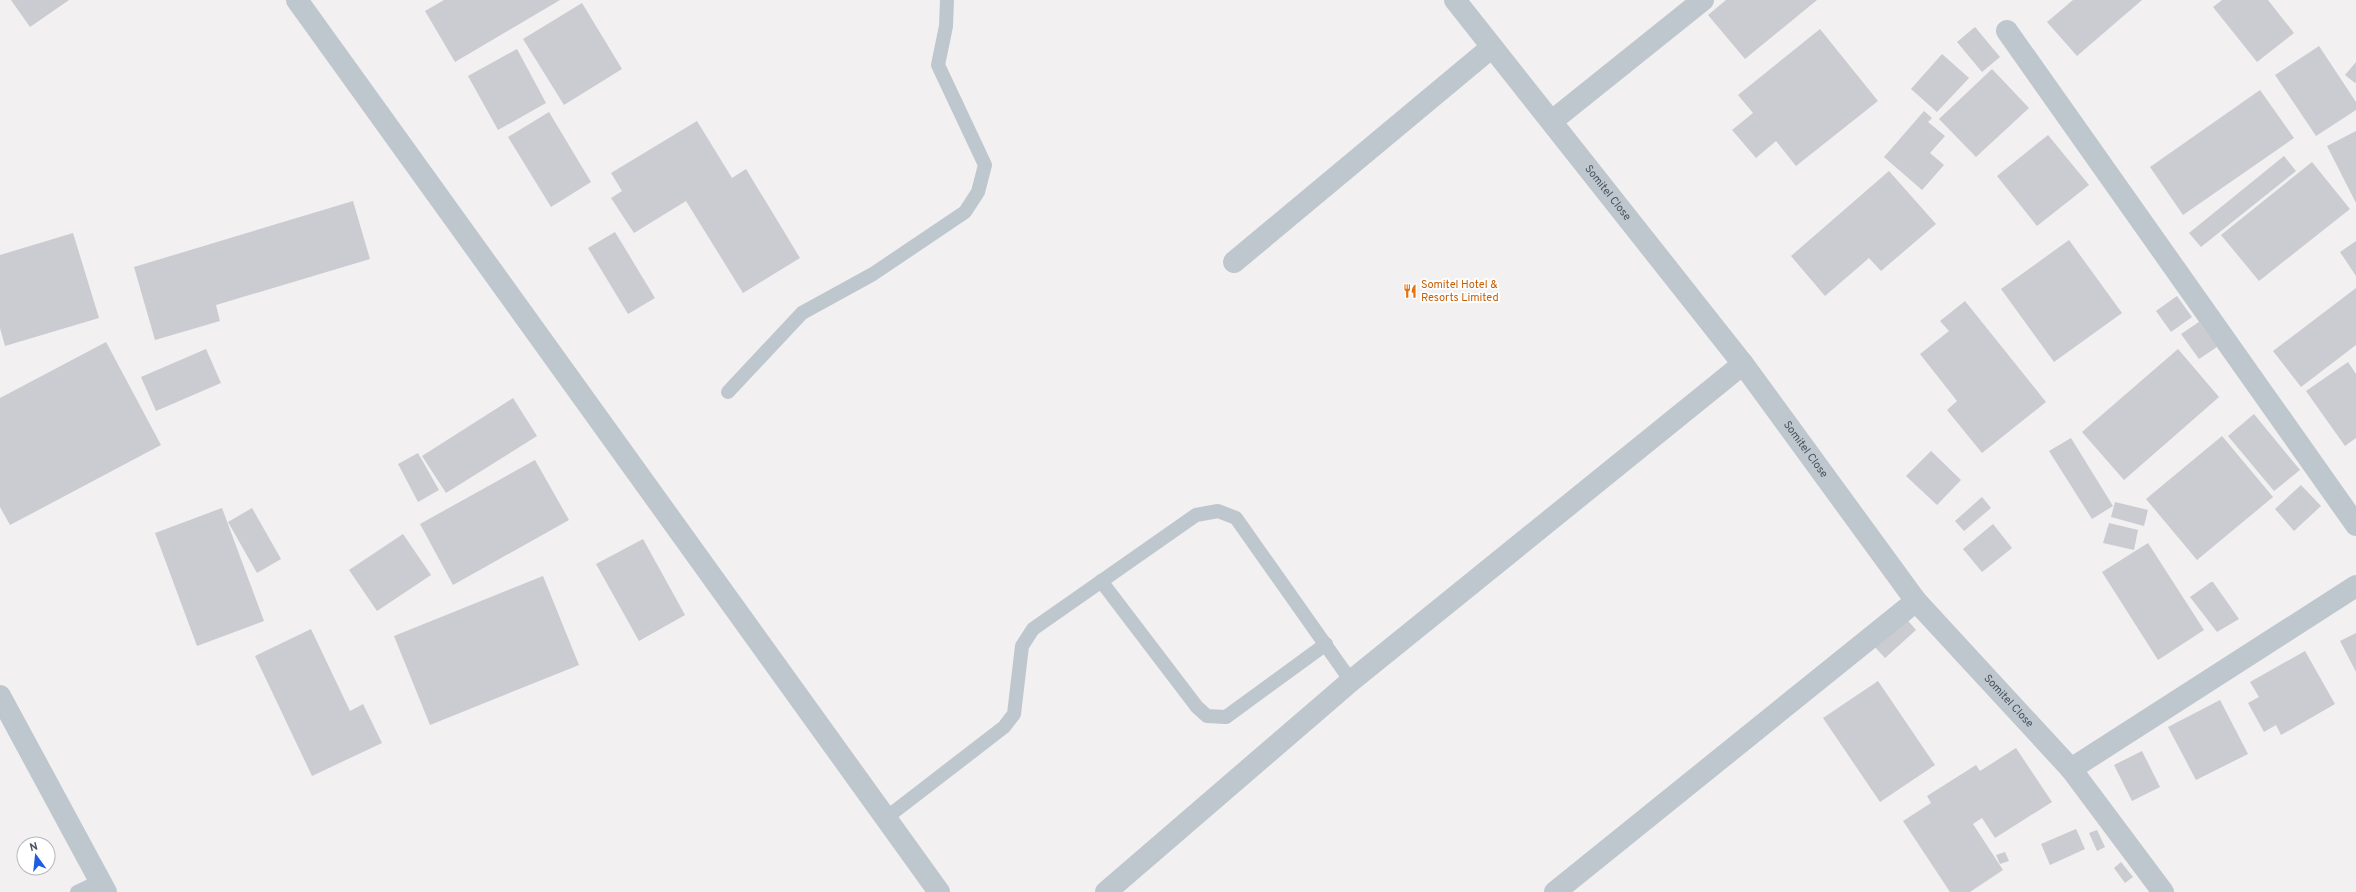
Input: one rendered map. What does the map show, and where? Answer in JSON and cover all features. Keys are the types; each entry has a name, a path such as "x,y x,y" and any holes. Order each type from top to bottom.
{"street":[{"path":"297,0 939,892"},
{"name":"Somitel Close","path":"1455,0 1743,364 1916,601 2071,769 2163,892"},
{"path":"1552,121 1703,0"},
{"path":"2007,31 2356,526"},
{"path":"1234,262 1492,47"},
{"path":"1106,892 1351,681 1743,364"},
{"path":"2071,769 2356,586"},
{"path":"1555,892 1916,601"},
{"path":"0,696 103,886"}],"lane":[{"path":"728,392 802,314 873,274 965,212 978,192 985,165 938,65 946,26 947,0"},
{"path":"886,818 1004,728 1014,714 1022,646 1033,629 1196,515 1218,511 1236,518 1351,681"},
{"path":"1101,581 1197,707 1207,716 1226,717 1326,644"},
{"path":"77,892 103,886"}],"building":[{"path":"11,0 69,0 30,27"},
{"path":"444,0 560,0 455,62 425,11"},
{"path":"1726,0 1817,0 1745,59 1708,15"},
{"path":"2073,0 2142,0 2077,56 2047,22"},
{"path":"2222,0 2268,0 2294,33 2257,62 2213,7"},
{"path":"582,3 622,69 564,105 523,39"},
{"path":"1975,27 2000,57 1982,72 1957,42"},
{"path":"1820,29 1878,101 1796,166 1776,141 1756,158 1732,130 1753,113 1738,95"},
{"path":"2319,46 2356,102 2356,110 2316,136 2275,75"},
{"path":"517,49 546,103 498,130 468,76"},
{"path":"1942,54 1969,78 1937,112 1911,89"},
{"path":"2356,62 2356,82 2355,83 2345,75"},
{"path":"1992,69 2029,108 1976,157 1939,119"},
{"path":"2260,90 2294,138 2183,215 2150,167"},
{"path":"1924,111 1932,118 1928,122 1945,136 1930,153 1944,165 1922,190 1884,157"},
{"path":"549,112 591,182 551,207 508,137"},
{"path":"697,121 732,178 746,169 800,258 743,293 686,201 634,233 611,198 622,191 611,173"},
{"path":"2356,131 2356,203 2327,146"},
{"path":"2048,135 2089,185 2037,226 1997,176"},
{"path":"2284,156 2296,171 2201,247 2189,233"},
{"path":"2312,162 2350,209 2259,281 2221,235"},
{"path":"1889,171 1936,224 1881,271 1869,258 1825,296 1791,256"},
{"path":"353,201 370,259 216,305 220,321 155,340 134,267"},
{"path":"615,232 655,298 628,314 588,248"},
{"path":"73,233 99,318 5,346 0,328 0,255"},
{"path":"2069,240 2122,313 2054,362 2001,289"},
{"path":"2356,241 2356,276 2340,252"},
{"path":"2356,288 2356,345 2301,387 2273,351"},
{"path":"2177,296 2192,317 2171,332 2156,311"},
{"path":"1965,301 2046,402 1982,453 1947,410 1957,401 1920,354 1949,331 1940,321"},
{"path":"2199,322 2217,347 2199,359 2181,334"},
{"path":"106,342 161,445 10,525 0,507 0,398"},
{"path":"206,349 221,383 156,411 141,377"},
{"path":"2178,349 2219,397 2124,480 2082,432"},
{"path":"2348,362 2356,374 2356,438 2345,446 2306,391"},
{"path":"513,398 537,436 446,493 422,456"},
{"path":"2254,414 2300,470 2274,491 2228,436"},
{"path":"2222,436 2273,497 2197,560 2146,499"},
{"path":"2071,438 2113,506 2092,519 2049,451"},
{"path":"1931,451 1961,480 1937,505 1906,476"},
{"path":"418,453 439,490 418,502 398,464"},
{"path":"535,460 569,520 453,585 420,524"},
{"path":"2301,485 2321,506 2294,531 2275,509"},
{"path":"1982,497 1991,508 1964,531 1955,521"},
{"path":"2115,502 2148,510 2144,526 2111,517"},
{"path":"222,508 264,621 197,646 155,533"},
{"path":"252,508 281,559 257,573 228,522"},
{"path":"2109,523 2138,530 2134,550 2103,543"},
{"path":"1993,524 2012,548 1982,572 1963,549"},
{"path":"403,534 431,575 377,611 349,570"},
{"path":"643,539 685,615 639,641 596,564"},
{"path":"2148,543 2204,630 2158,660 2102,572"},
{"path":"543,576 579,665 430,725 394,636"},
{"path":"2213,582 2239,619 2217,632 2190,597"},
{"path":"1903,615 1916,630 1885,658 1872,644"},
{"path":"311,629 350,711 363,704 382,743 312,776 255,656"},
{"path":"2356,633 2356,672 2340,641"},
{"path":"2305,651 2335,704 2281,735 2276,725 2264,732 2248,703 2259,697 2250,682"},
{"path":"1878,681 1935,765 1880,802 1823,718"},
{"path":"2220,700 2248,754 2196,780 2168,727"},
{"path":"2016,748 2052,802 1995,838 1982,818 1973,824 2003,870 1970,892 1950,892 1903,821 1931,803 1927,796 1976,765 1980,771"},
{"path":"2142,751 2160,787 2132,801 2114,765"},
{"path":"2076,829 2085,849 2050,865 2041,844"},
{"path":"2097,830 2105,847 2097,851 2089,833"},
{"path":"2005,852 2009,861 2000,864 1996,855"},
{"path":"2121,862 2133,877 2125,883 2114,868"}],"place":[{"name":"Somitel Hotel & Resorts Limited","path":"1410,291"}]}
